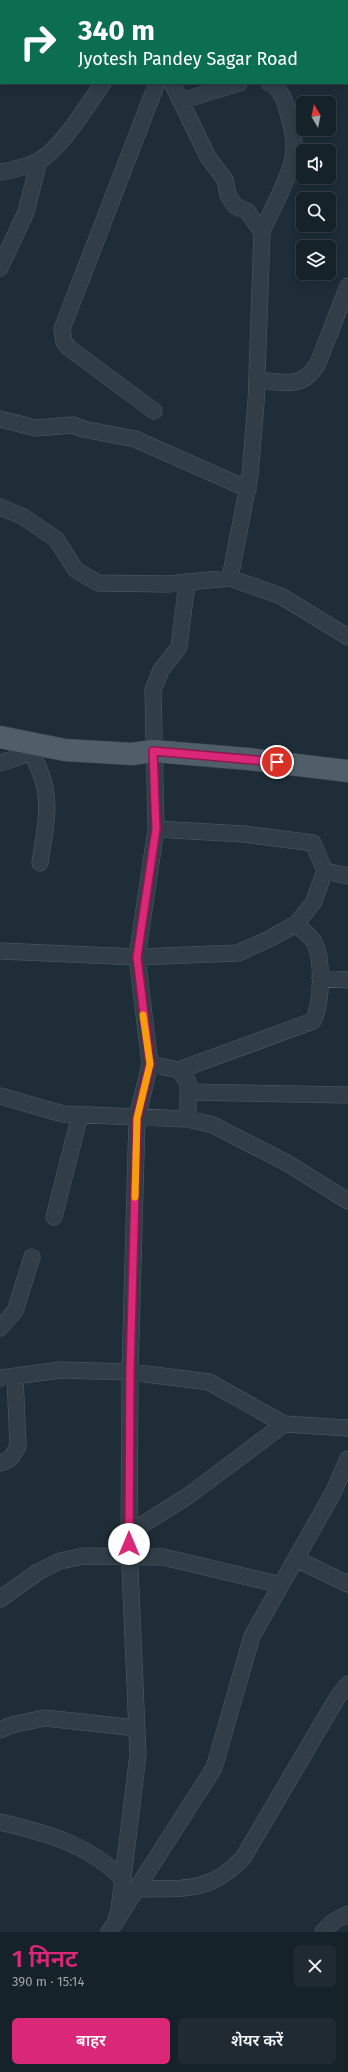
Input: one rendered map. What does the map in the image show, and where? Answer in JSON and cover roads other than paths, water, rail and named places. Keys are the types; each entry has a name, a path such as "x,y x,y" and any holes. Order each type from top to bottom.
{"main road":[{"path":"0,737 37,748 132,754 153,751 248,759 348,772"}],"street":[{"path":"1,173 39,161 59,144 102,84"},
{"path":"154,411 69,348 64,342 62,329 157,84"},
{"path":"172,84 208,157 225,180 228,196 236,206 247,211 262,232"},
{"path":"180,101 237,84"},
{"path":"230,578 250,475 257,380 262,232 291,165 294,149 292,131 285,100 274,85 272,84"},
{"path":"0,268 26,212 39,161"},
{"path":"257,380 299,382 312,374 318,363 348,286"},
{"path":"0,419 36,428 73,425 84,429 135,439 248,490"},
{"path":"0,506 22,516 56,539 76,570 98,583 168,584 230,578 281,596 348,637"},
{"path":"129,1884 138,1755 129,1556 130,1372 137,1118 150,1064 137,957 156,829 153,751 153,690 161,670 180,647 187,583"},
{"path":"0,763 16,758 37,748 46,794 46,820 40,862"},
{"path":"0,951 137,957 238,953 269,939 296,924 313,903 325,871 313,843 243,834 156,829"},
{"path":"325,871 348,876"},
{"path":"150,1064 179,1070 313,1021 318,1007 320,978 319,956 315,943 296,924"},
{"path":"320,978 348,980"},
{"path":"179,1070 188,1082 188,1119"},
{"path":"188,1092 348,1095"},
{"path":"0,1096 63,1114 188,1119 213,1125 280,1160 348,1201"},
{"path":"54,1217 80,1115"},
{"path":"0,1328 16,1311 32,1257"},
{"path":"0,1463 8,1461 14,1456 18,1446 8,1377 60,1370 130,1372 209,1382 284,1424 348,1428"},
{"path":"129,1533 188,1496 284,1424"},
{"path":"112,1926 129,1884 214,1768 252,1636 334,1493 348,1459"},
{"path":"0,1599 38,1572 60,1561 84,1556 162,1557 281,1585"},
{"path":"296,1559 348,1584"},
{"path":"0,1822 42,1832 81,1847 107,1863 129,1884 191,1888 212,1882 229,1872 243,1858 336,1698 348,1684"},
{"path":"0,1730 11,1725 44,1718 137,1728"},
{"path":"323,1932 334,1921 348,1914"}]}
